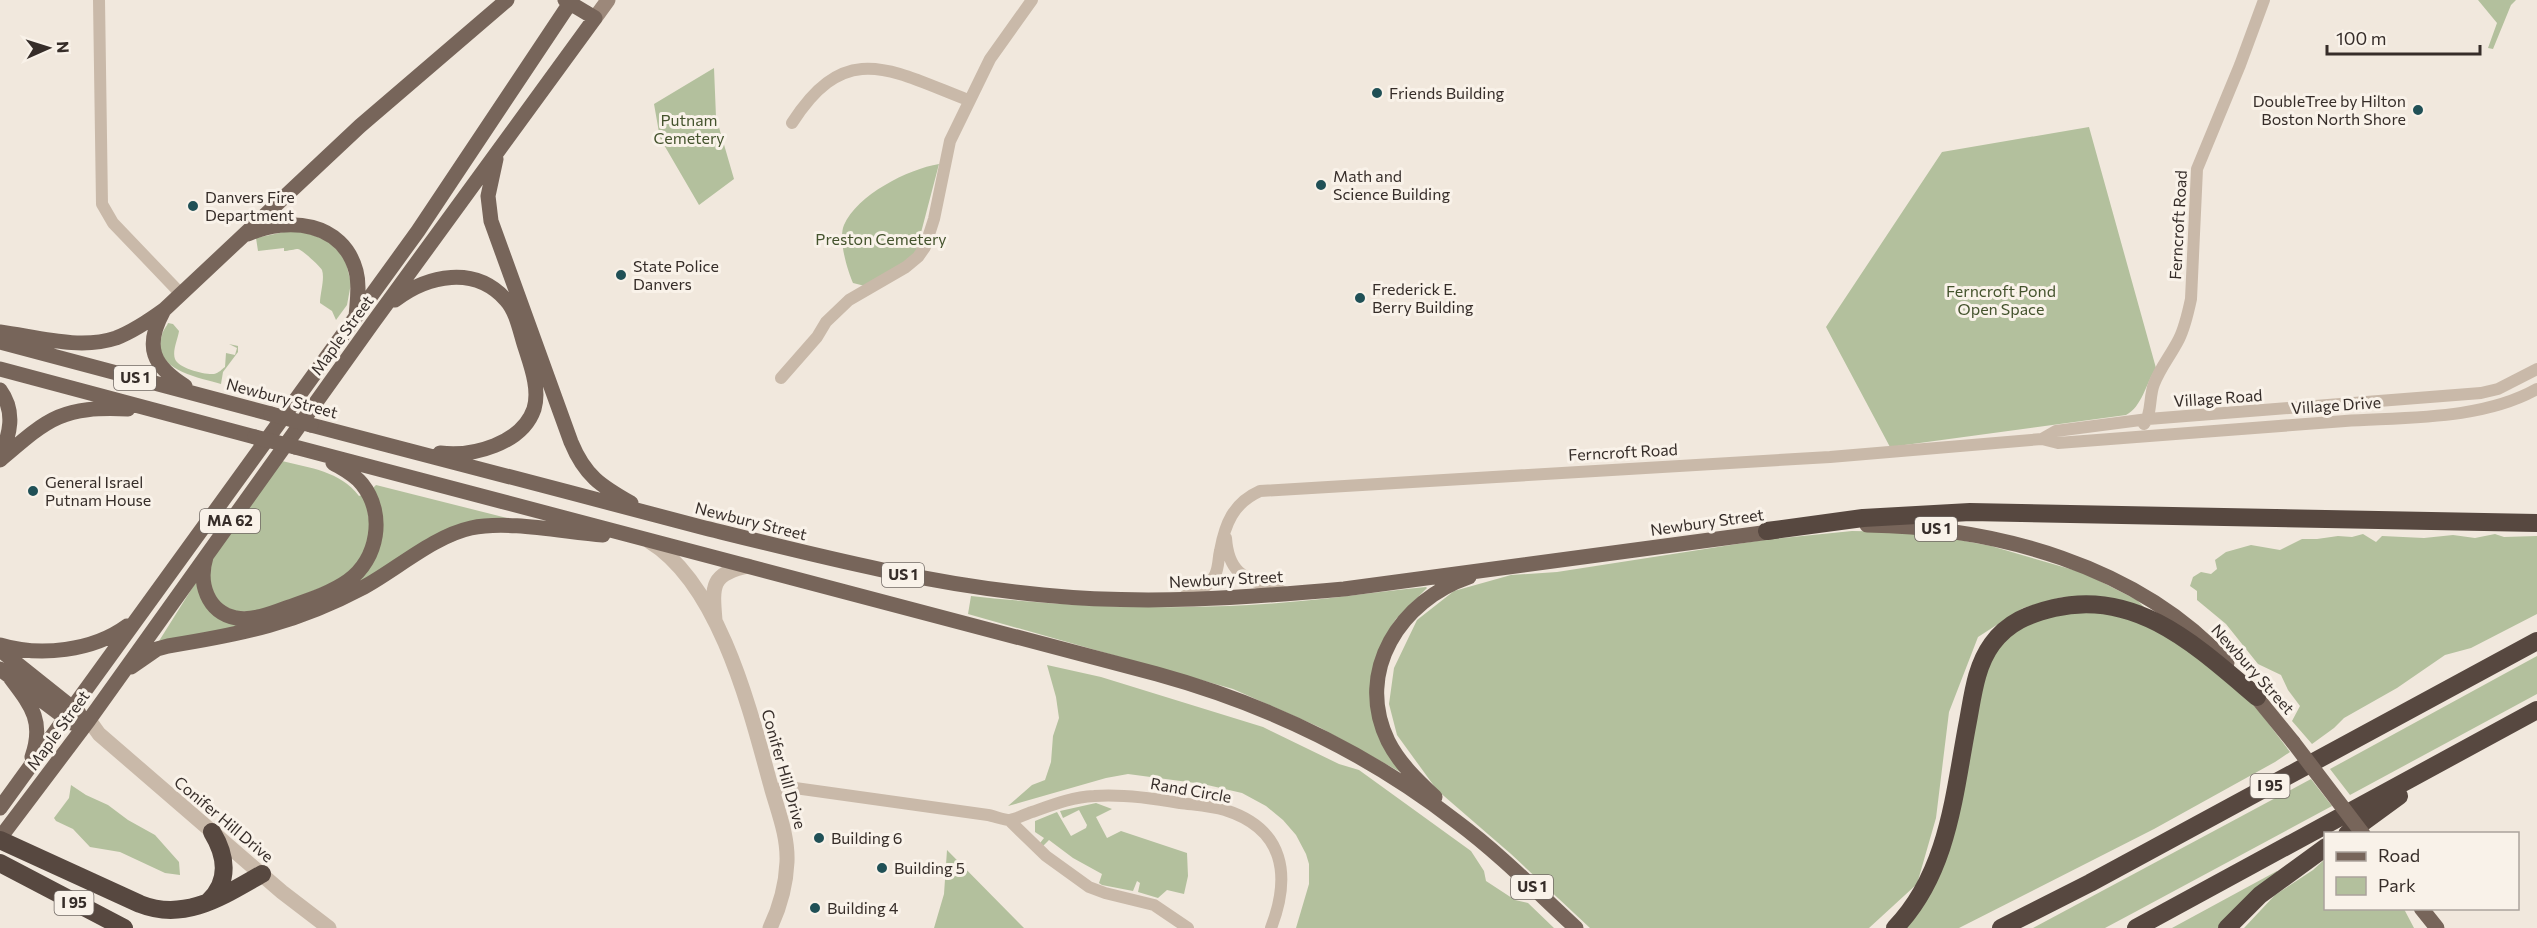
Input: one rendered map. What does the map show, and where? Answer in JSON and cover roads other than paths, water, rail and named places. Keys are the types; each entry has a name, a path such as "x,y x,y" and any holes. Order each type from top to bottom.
{"highway":[{"path":"1767,531 1872,517 1970,512 2537,523"},
{"path":"1895,928 1917,901 1940,855 1980,667 1992,645 2016,622 2028,615 2075,605 2116,607 2134,612 2159,622 2193,643 2257,697"},
{"name":"I 95","path":"2001,928 2091,883 2537,640"},
{"path":"2136,928 2537,710"},
{"path":"2350,832 2454,755"},
{"path":"204,904 219,890 224,870 223,856 212,832"},
{"path":"0,839 35,858 154,909 185,911 204,904 262,874"},
{"path":"2227,928 2260,895 2324,848"},
{"name":"I 95","path":"0,862 124,928"}],"main road":[{"name":"Maple Street","path":"0,839 85,725 372,324 608,0"},
{"path":"0,332 90,343 126,333 165,309 379,109 505,1"},
{"path":"569,1 595,18"},
{"name":"Maple Street","path":"0,808 440,200 569,1"},
{"path":"503,143 488,196 491,221 571,442 578,459 598,482 650,513"},
{"path":"236,241 265,227 289,223 308,225 330,235 345,249 354,266 358,288 356,318"},
{"path":"372,324 405,292 428,280 463,277 479,281 507,301 515,316 534,375 534,409 518,430 496,446 451,454 405,449"},
{"path":"165,309 154,333 153,344 158,364 174,379 206,396"},
{"name":"Newbury Street","path":"0,342 781,547 932,581 1044,596 1169,601 1289,594 1509,567 1767,531 1863,525 1926,528 1989,538 2049,555 2108,578 2169,614 2210,645 2257,697 2361,832"},
{"name":"US 1","path":"0,369 1157,674 1243,702 1312,732 1367,761 1426,799 1487,846 1576,928"},
{"path":"0,390 7,400 11,425 0,460"},
{"path":"0,460 42,425 63,414 94,408 155,410"},
{"path":"210,549 202,573 206,593 217,609 236,618 254,617 278,611 331,590 349,580 361,568 372,551 376,534 375,513 362,484 349,472 321,454"},
{"path":"112,686 136,663 157,649 245,633 303,615 365,586 454,533 472,528 511,526 647,540"},
{"path":"1487,846 1413,775 1395,753 1378,710 1377,679 1385,648 1391,637 1406,618 1424,602 1458,580 1509,567"},
{"path":"0,647 32,650 82,646 112,635 138,616"},
{"path":"0,647 68,712"},
{"path":"4,672 85,725"},
{"path":"4,672 35,714 36,747 27,771"},
{"path":"2423,911 2436,928"}],"street":[{"path":"99,0 102,204 113,223 181,294"},
{"path":"781,378 817,337 826,322 849,300 906,267 918,257 925,247 934,219 950,141 990,59 1032,0"},
{"name":"Ferncroft Road","path":"1169,601 1199,591 1215,575 1225,531 1232,512 1241,501 1260,491 1830,457 2042,440 2058,443 2134,436 2148,419 2150,400 2158,372 2178,341 2188,313 2192,287 2197,169 2264,0"},
{"path":"792,123 808,98 821,86 830,79 856,69 894,73 968,100"},
{"name":"Village Road","path":"2148,419 2481,393 2498,389 2537,369"},
{"name":"Village Drive","path":"2134,436 2479,410 2513,400 2537,388"},
{"name":"Ferncroft Road","path":"2042,440 2056,431 2148,419"},
{"path":"1225,531 1228,553 1237,571 1249,580 1289,594"},
{"name":"Conifer Hill Drive","path":"647,540 678,564 716,623 738,676 766,760 781,818 787,861 782,899 770,928"},
{"name":"Conifer Hill Drive","path":"716,623 714,601 718,578 724,573 748,566"},
{"name":"Conifer Hill Drive","path":"85,725 99,734 328,928"},
{"path":"772,789 795,788 988,815 1009,820 1046,856 1089,887 1154,904 1188,928"},
{"name":"Rand Circle","path":"1009,820 1069,799 1093,796 1152,798 1233,813 1261,831 1273,845 1282,867 1282,889 1271,928"}],"place":[{"name":"Friends Building","path":"1377,93"},
{"name":"DoubleTree by Hilton Boston North Shore","path":"2418,110"},
{"name":"Math and Science Building","path":"1321,185"},
{"name":"Danvers Fire Department","path":"193,206"},
{"name":"State Police Danvers","path":"621,275"},
{"name":"Frederick E. Berry Building","path":"1360,298"},
{"name":"General Israel Putnam House","path":"33,491"},
{"name":"Building 6","path":"819,838"},
{"name":"Building 5","path":"882,868"},
{"name":"Building 4","path":"815,908"}],"park label":[{"name":"Putnam Cemetery","path":"689,129"},
{"name":"Preston Cemetery","path":"881,239"},
{"name":"Ferncroft Pond Open Space","path":"2001,300"}]}
